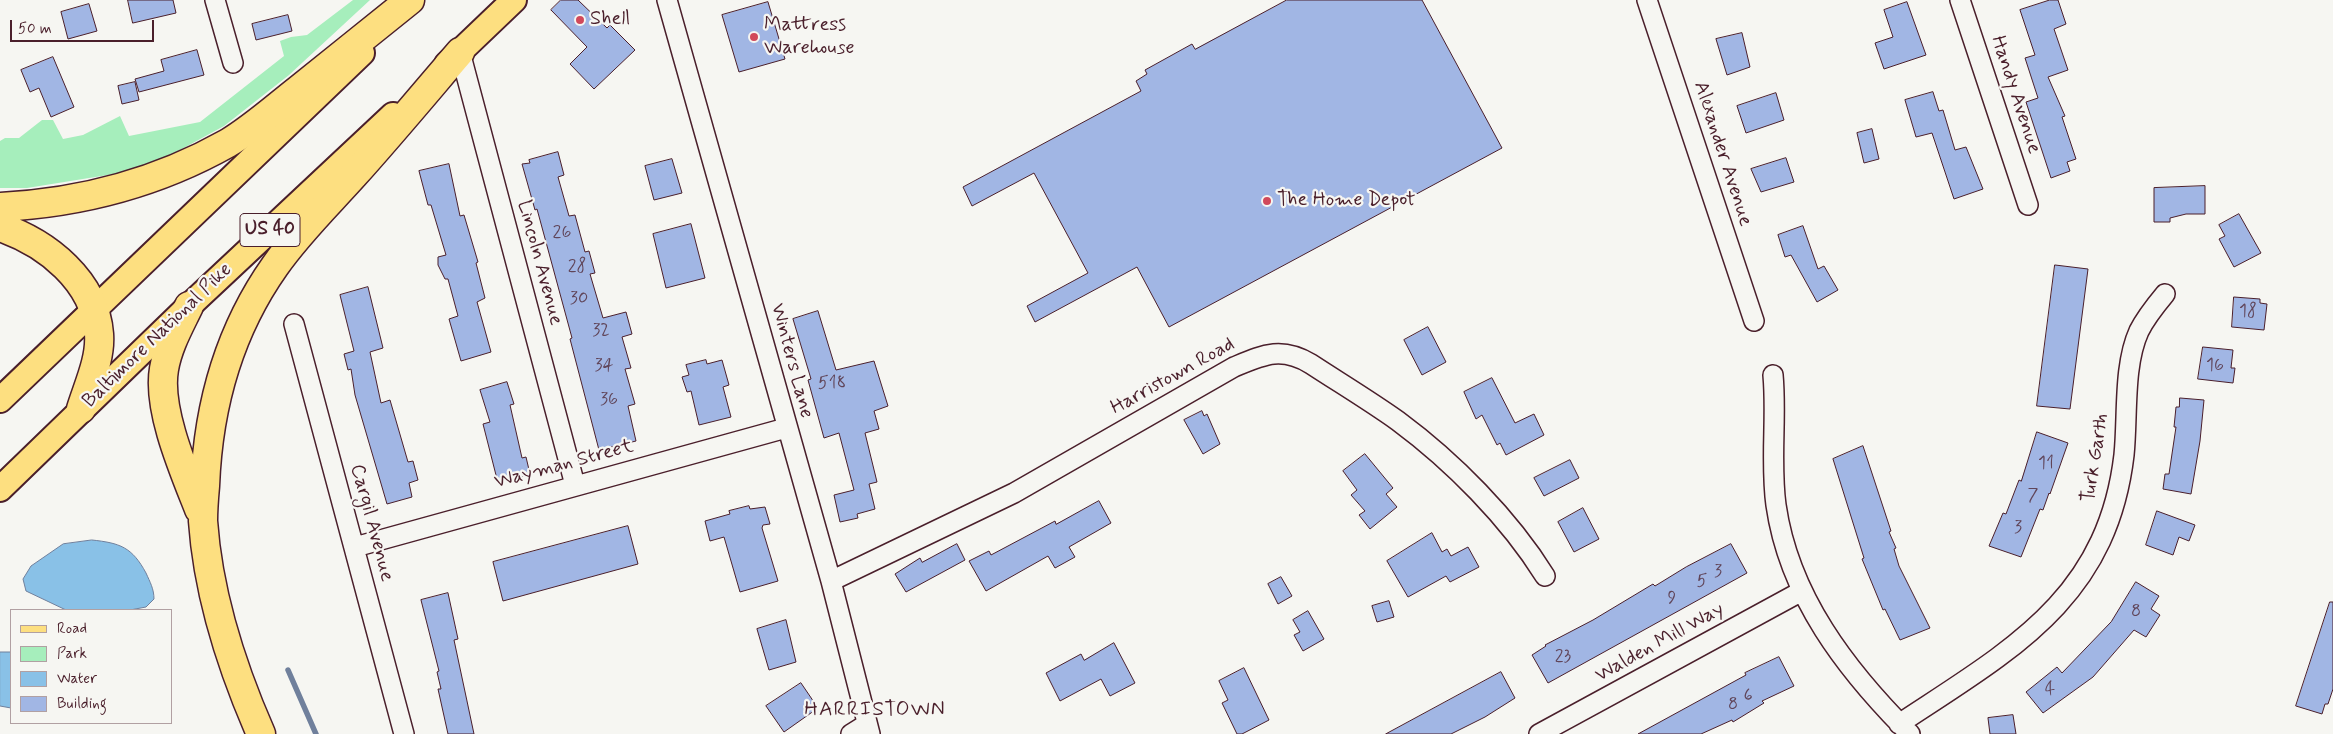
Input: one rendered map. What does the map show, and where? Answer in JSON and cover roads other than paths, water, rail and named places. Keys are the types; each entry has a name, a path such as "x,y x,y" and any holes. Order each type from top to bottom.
{"highway":[{"path":"0,207 66,201 119,189 176,168 228,142 260,120 410,0"},
{"path":"261,734 236,666 218,606 209,564 203,520 208,444 217,391 230,352 251,305 274,267 305,228 354,175 460,52"},
{"path":"0,227 13,231 45,250 66,265 83,286 93,311 99,334 97,359 81,409"},
{"path":"189,306 170,346 164,370 163,394 167,414 203,520"}],"main road":[{"path":"0,400 417,0"},
{"name":"Baltimore National Pike","path":"0,490 81,409 189,306 514,0"}],"street":[{"path":"214,0 233,63"},
{"name":"Winters Lane","path":"667,0 786,428 831,581 869,729"},
{"name":"Alexander Avenue","path":"1647,0 1754,322"},
{"name":"Handy Avenue","path":"1960,0 2028,205"},
{"name":"Lincoln Avenue","path":"460,52 575,485"},
{"name":"Turk Garth","path":"1904,729 2022,640 2046,619 2067,595 2087,565 2105,529 2118,489 2124,456 2131,357 2139,332 2150,311 2165,294"},
{"name":"Cargil Avenue","path":"294,324 404,734"},
{"name":"Harristown Road","path":"831,581 1014,493 1234,367 1272,353 1298,356 1397,421 1435,450 1481,495 1524,546 1545,576"},
{"path":"1773,375 1776,504 1789,560 1802,591 1821,627 1842,657 1904,729"},
{"name":"Wayman Street","path":"355,547 786,428"},
{"name":"Walden Mill Way","path":"1539,734 1802,591"},
{"path":"851,734 869,729"}],"water":[{"path":"92,540 124,548 136,557 141,564 152,586 154,599 146,607 135,609 64,609 26,591 23,579 31,566 63,544"},
{"path":"0,652 10,652 10,708 0,706"}],"waterway":[{"path":"288,670 316,734"}],"place":[{"name":"Shell","path":"580,20"},
{"name":"Mattress Warehouse","path":"754,37"},
{"name":"The Home Depot","path":"1267,201"}],"district":[{"name":"HARRISTOWN","path":"875,711"}]}
